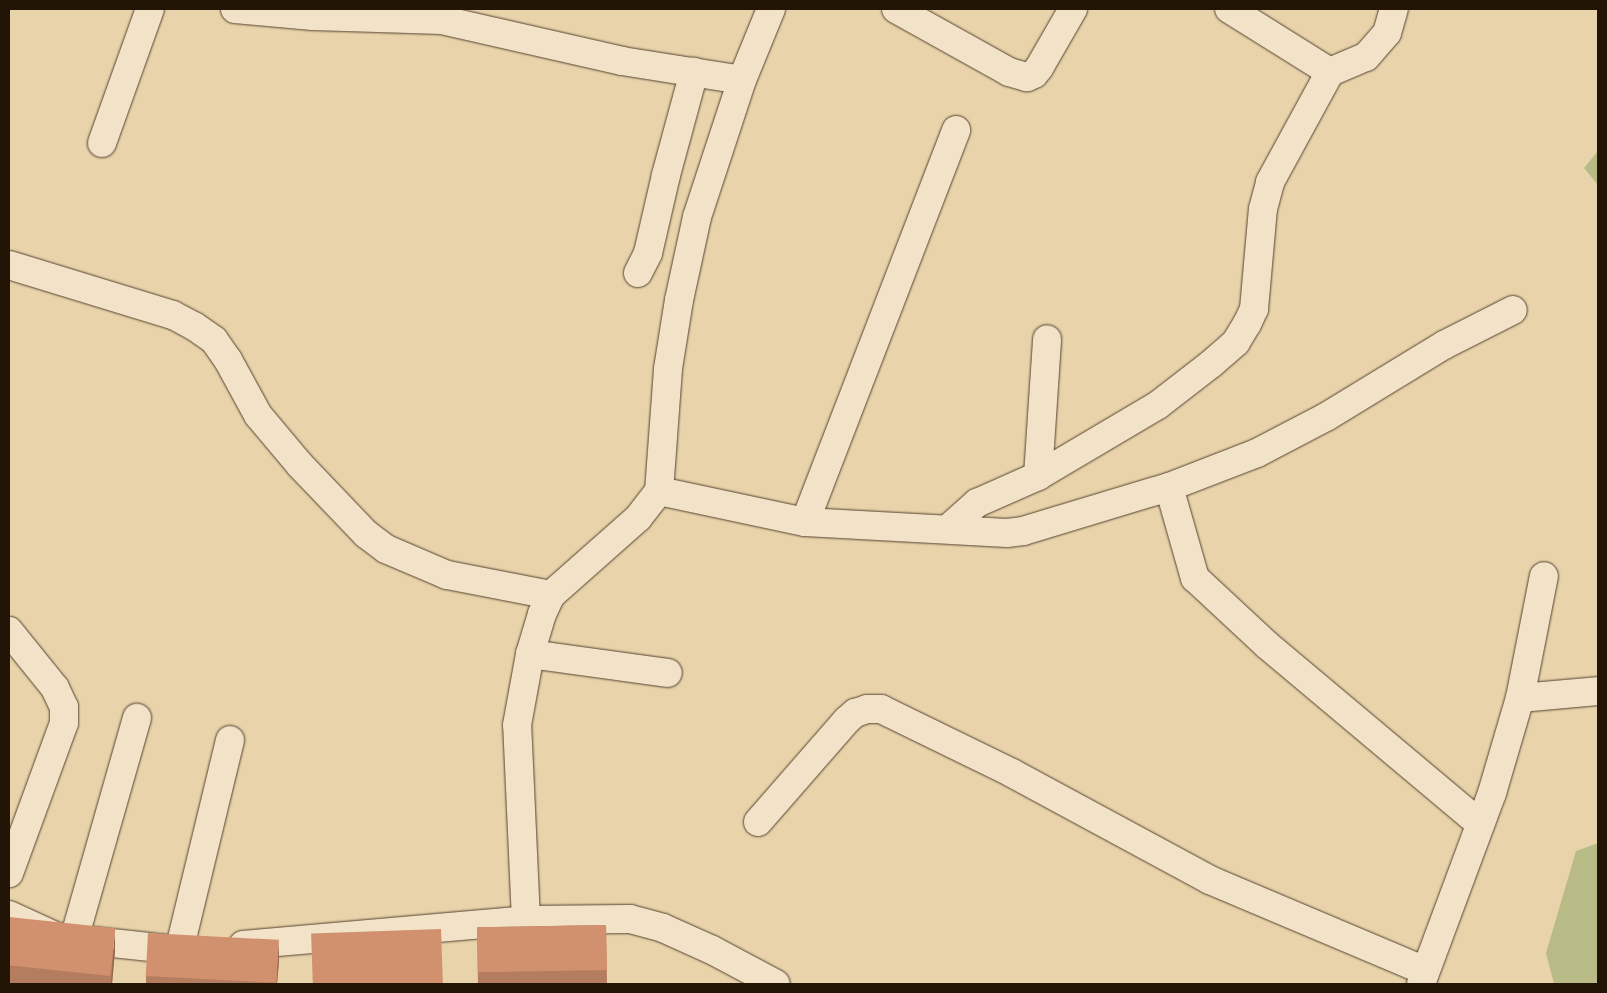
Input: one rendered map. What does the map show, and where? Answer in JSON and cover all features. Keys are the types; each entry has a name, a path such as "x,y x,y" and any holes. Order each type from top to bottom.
{"street":[{"path":"102,143 150,9"},
{"path":"235,9 313,16 442,20 622,60 742,80"},
{"path":"526,920 517,725 524,674 542,614 551,595 638,518 659,491 668,370 679,300 698,217 742,80 771,9"},
{"path":"896,9 1009,72 1028,77 1034,74 1038,68 1073,9"},
{"path":"1229,9 1330,72"},
{"path":"948,528 977,503 1038,476 1158,406 1236,342 1254,309 1265,196 1270,182 1330,72 1366,57 1387,33 1394,9"},
{"path":"638,273 648,253 666,175 694,72"},
{"path":"805,522 956,130"},
{"path":"9,265 173,315 194,326 214,340 228,360 258,415 300,465 359,527 386,549 447,575 551,595"},
{"path":"659,491 805,522 1007,532 1023,531 1169,487 1257,453 1326,417 1444,345 1513,310"},
{"path":"1038,476 1047,339"},
{"path":"1169,487 1195,578 1267,645 1480,824"},
{"path":"758,822 847,720 855,713 867,709 881,709 1012,773 1210,880 1423,978 1492,793 1520,698 1544,576"},
{"path":"9,631 55,688 64,706 64,723 9,873"},
{"path":"530,654 668,673"},
{"path":"1520,698 1598,691"},
{"path":"74,939 137,718"},
{"path":"179,951 230,740"},
{"path":"9,915 57,937 179,951 526,920 630,919 663,928 712,950 776,984"}],"green space":[{"path":"1598,151 1598,185 1584,168"},
{"path":"1598,843 1598,984 1554,984 1546,953 1576,851"}],"building":[{"path":"9,917 115,928 110,976 9,965"},
{"path":"606,925 607,970 478,972 477,927"},
{"path":"441,929 443,984 313,984 311,934"},
{"path":"148,933 279,940 277,983 146,976"}]}
